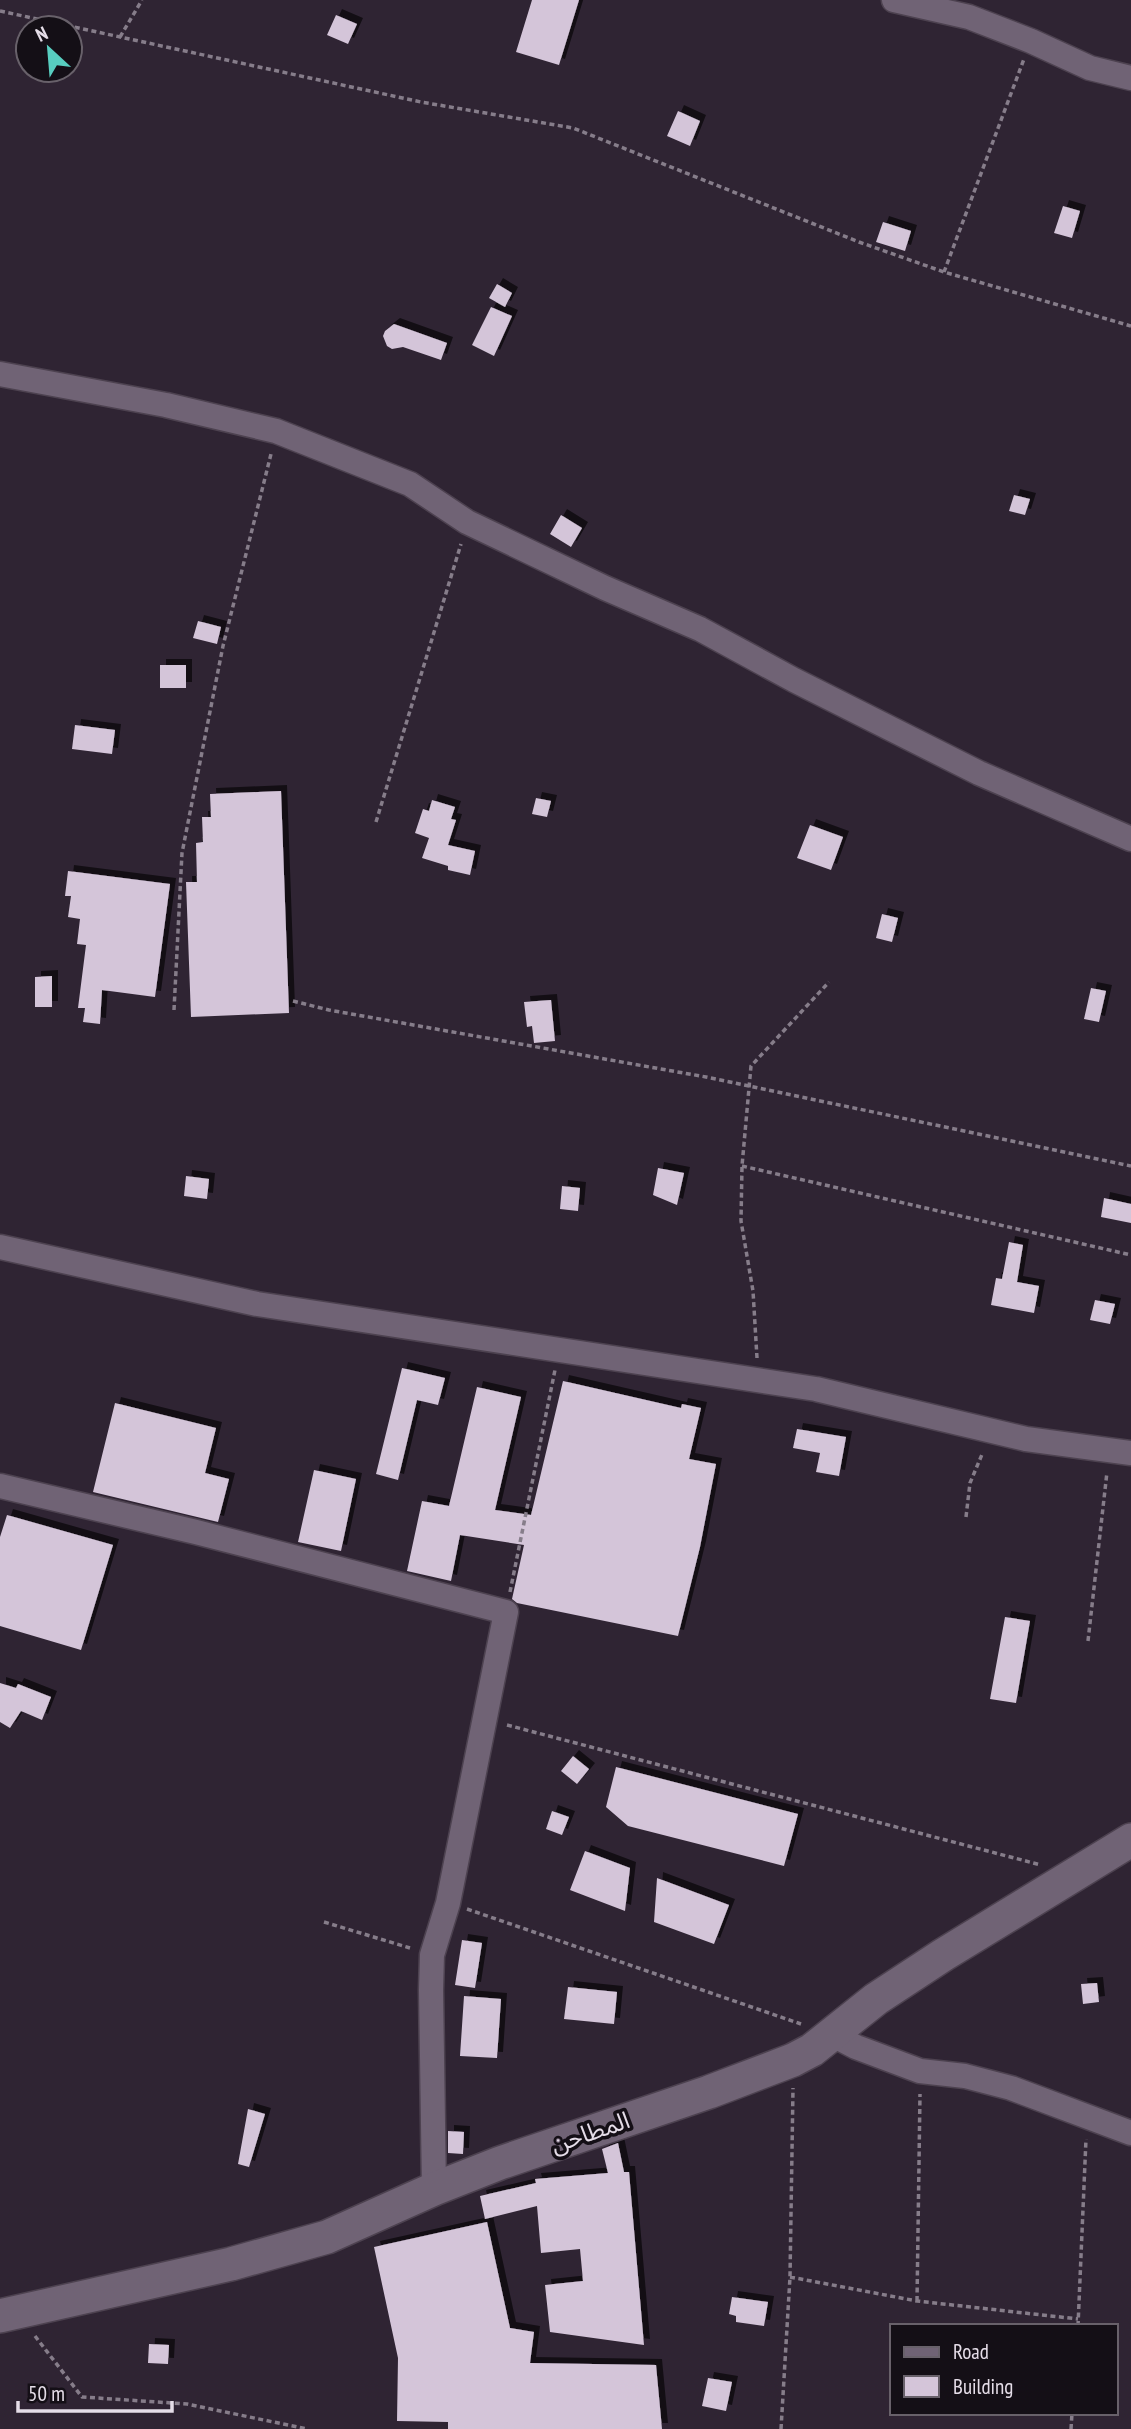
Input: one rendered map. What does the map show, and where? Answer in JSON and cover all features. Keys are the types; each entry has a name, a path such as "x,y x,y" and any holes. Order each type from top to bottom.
{"main road":[{"name":"المطاحن","path":"8,2314 231,2264 327,2237 500,2163 709,2092 793,2060 833,2035 876,1999 943,1955 1131,1840"}],"street":[{"path":"894,0 969,17 1090,68 1131,78"},
{"path":"0,374 166,405 276,431 410,484 467,522 605,588 700,629 794,680 979,773 1131,839"},
{"path":"0,1247 257,1304 828,1391 1026,1439 1120,1451"},
{"path":"0,1486 506,1612 448,1903 432,1955 430,1990 434,2189"},
{"path":"833,2035 856,2047 920,2071 965,2076 988,2082 1131,2133"}],"path":[{"path":"120,37 142,0"},
{"path":"0,11 421,102 573,128 859,242 944,272 1131,326"},
{"path":"944,272 1031,41"},
{"path":"174,1010 182,853 223,646 276,431"},
{"path":"376,822 467,522"},
{"path":"759,1381 753,1291 741,1221 742,1166 751,1066 829,982"},
{"path":"293,1001 329,1010 750,1086 1131,1166"},
{"path":"742,1166 1131,1255"},
{"path":"506,1612 559,1350"},
{"path":"966,1517 970,1483 992,1430"},
{"path":"1088,1641 1120,1451"},
{"path":"485,1719 1077,1875"},
{"path":"448,1903 833,2035"},
{"path":"324,1922 432,1955"},
{"path":"781,2429 790,2277 793,2060"},
{"path":"917,2301 920,2071"},
{"path":"1078,2324 1087,2116"},
{"path":"790,2277 917,2301 1078,2319"},
{"path":"8,2314 82,2397 187,2404 307,2429"}],"building":[{"path":"532,0 579,0 559,65 516,52"},
{"path":"336,15 357,24 348,44 327,35"},
{"path":"678,111 700,121 690,146 667,136"},
{"path":"1063,206 1080,211 1072,238 1054,233"},
{"path":"883,222 911,231 905,251 876,242"},
{"path":"497,284 512,293 505,307 489,298"},
{"path":"491,307 512,316 494,356 472,345"},
{"path":"394,324 447,343 441,360 403,347 392,349 387,346 383,336"},
{"path":"1014,495 1030,499 1025,515 1009,511"},
{"path":"561,515 582,528 571,547 550,534"},
{"path":"198,621 221,627 217,644 193,638"},
{"path":"160,665 186,665 186,688 160,688"},
{"path":"75,725 115,730 112,754 72,749"},
{"path":"281,791 289,1013 191,1017 186,882 197,882 196,843 203,842 202,817 211,817 210,794"},
{"path":"536,798 551,801 547,817 532,814"},
{"path":"432,800 455,807 451,819 456,820 448,845 475,851 470,875 448,870 448,866 422,858 429,838 415,833 423,809 429,811"},
{"path":"810,825 843,837 831,870 797,858"},
{"path":"68,871 170,884 155,997 102,990 100,1024 83,1022 85,1008 78,1008 86,945 77,944 80,919 68,917 71,896 65,896"},
{"path":"882,914 898,918 892,942 876,938"},
{"path":"52,976 52,1007 35,1007 35,977"},
{"path":"1091,988 1106,991 1099,1022 1084,1019"},
{"path":"551,1000 555,1041 534,1043 532,1026 527,1027 524,1002"},
{"path":"658,1168 684,1173 677,1205 653,1195"},
{"path":"186,1176 209,1179 207,1199 184,1196"},
{"path":"562,1186 580,1188 578,1211 560,1209"},
{"path":"1104,1198 1131,1204 1131,1223 1101,1217"},
{"path":"1009,1242 1023,1245 1017,1282 1039,1286 1034,1313 991,1305 996,1278 1002,1279"},
{"path":"1095,1300 1115,1304 1110,1324 1090,1320"},
{"path":"402,1368 445,1378 438,1405 417,1400 398,1480 376,1474"},
{"path":"563,1381 681,1408 682,1404 701,1408 689,1459 716,1464 700,1547 678,1636 517,1603 512,1599 524,1545 460,1535 451,1581 407,1571 422,1501 449,1506 477,1387 521,1397 495,1510 531,1515"},
{"path":"115,1403 216,1428 205,1473 229,1479 218,1522 93,1492"},
{"path":"797,1429 846,1437 839,1476 816,1472 820,1453 793,1448"},
{"path":"314,1470 356,1479 341,1551 298,1542"},
{"path":"7,1515 113,1545 81,1650 0,1626 0,1537"},
{"path":"1005,1617 1030,1621 1016,1703 990,1699"},
{"path":"0,1683 16,1688 18,1684 51,1697 42,1720 21,1711 10,1728 0,1722"},
{"path":"573,1756 589,1769 577,1784 561,1771"},
{"path":"616,1767 798,1814 784,1866 628,1826 606,1807"},
{"path":"552,1811 569,1817 562,1835 546,1829"},
{"path":"585,1851 630,1868 625,1911 570,1890"},
{"path":"657,1878 729,1905 714,1944 654,1922"},
{"path":"462,1940 482,1943 475,1988 455,1985"},
{"path":"1097,1983 1099,2002 1083,2004 1081,1984"},
{"path":"568,1987 617,1992 614,2024 564,2019"},
{"path":"464,1996 501,1999 497,2058 460,2056"},
{"path":"248,2109 265,2114 249,2167 238,2164"},
{"path":"448,2131 464,2132 463,2154 448,2153"},
{"path":"618,2143 624,2172 629,2172 644,2345 550,2332 545,2285 583,2281 580,2249 541,2253 537,2206 485,2219 480,2196 536,2183 535,2179 608,2173 602,2149"},
{"path":"487,2222 510,2328 534,2332 530,2363 656,2365 662,2429 448,2429 448,2422 397,2421 398,2358 374,2247"},
{"path":"732,2297 768,2302 764,2326 736,2322 736,2316 729,2314"},
{"path":"149,2344 169,2345 168,2364 148,2363"},
{"path":"708,2378 732,2382 726,2411 702,2406"}]}
